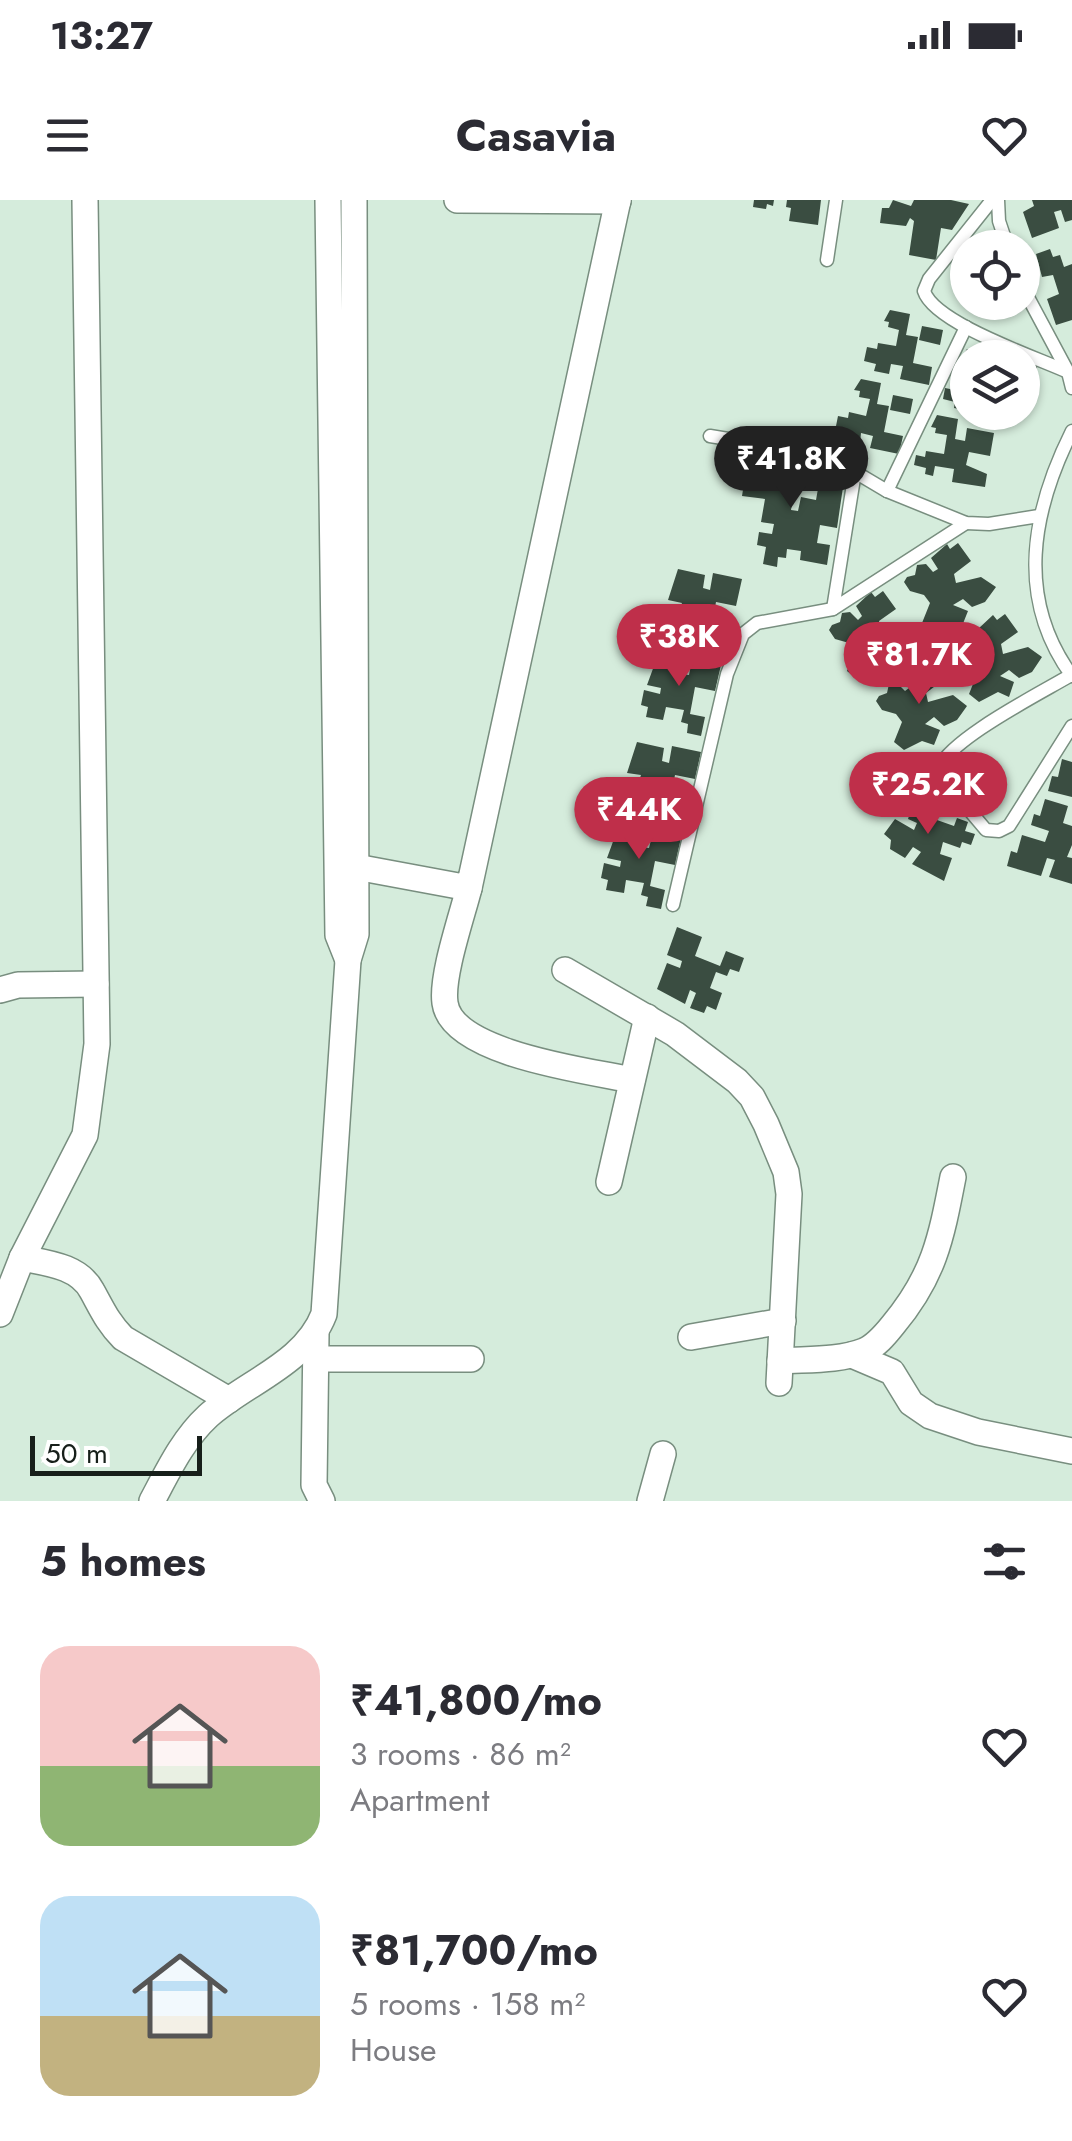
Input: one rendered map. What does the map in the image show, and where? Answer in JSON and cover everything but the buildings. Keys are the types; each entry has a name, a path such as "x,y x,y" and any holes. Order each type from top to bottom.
{"street":[{"path":"0,1314 22,1258 85,1136 97,1044 85,200"},
{"path":"328,200 338,935 348,960"},
{"path":"322,1501 314,1485 316,1346 327,1283 348,960 356,934 354,200"},
{"path":"457,200 618,201 444,1000 457,1027 481,1041 514,1054 632,1080"},
{"path":"356,867 469,888"},
{"path":"565,970 647,1016 752,1097 786,1172 789,1194 780,1372 870,1349 916,1298 936,1253 953,1177"},
{"path":"0,990 18,985 96,984"},
{"path":"609,1182 647,1016"},
{"path":"22,1258 56,1264 74,1272 86,1281 110,1326 123,1338 229,1400"},
{"path":"691,1338 782,1321"},
{"path":"152,1501 191,1434 229,1400 301,1351 316,1346 471,1359"},
{"path":"852,1355 892,1372 911,1403 930,1416 978,1432 1072,1451"},
{"path":"650,1501 663,1454"}],"lane":[{"path":"827,260 836,200"},
{"path":"995,200 1003,230"},
{"path":"995,200 929,279 924,291 927,301 966,326 1068,372"},
{"path":"1040,320 1068,372 1072,388"},
{"path":"887,491 966,326"},
{"path":"1072,430 1055,464 1034,544 1043,622 1058,656 1072,675 960,742 940,761 937,772 986,830 998,831 1009,826 1072,726"},
{"path":"710,436 784,448 856,472 887,491 966,523 989,524 1039,516"},
{"path":"833,609 856,472"},
{"path":"672,905 727,674 743,634 757,623 833,609 966,523"}]}
